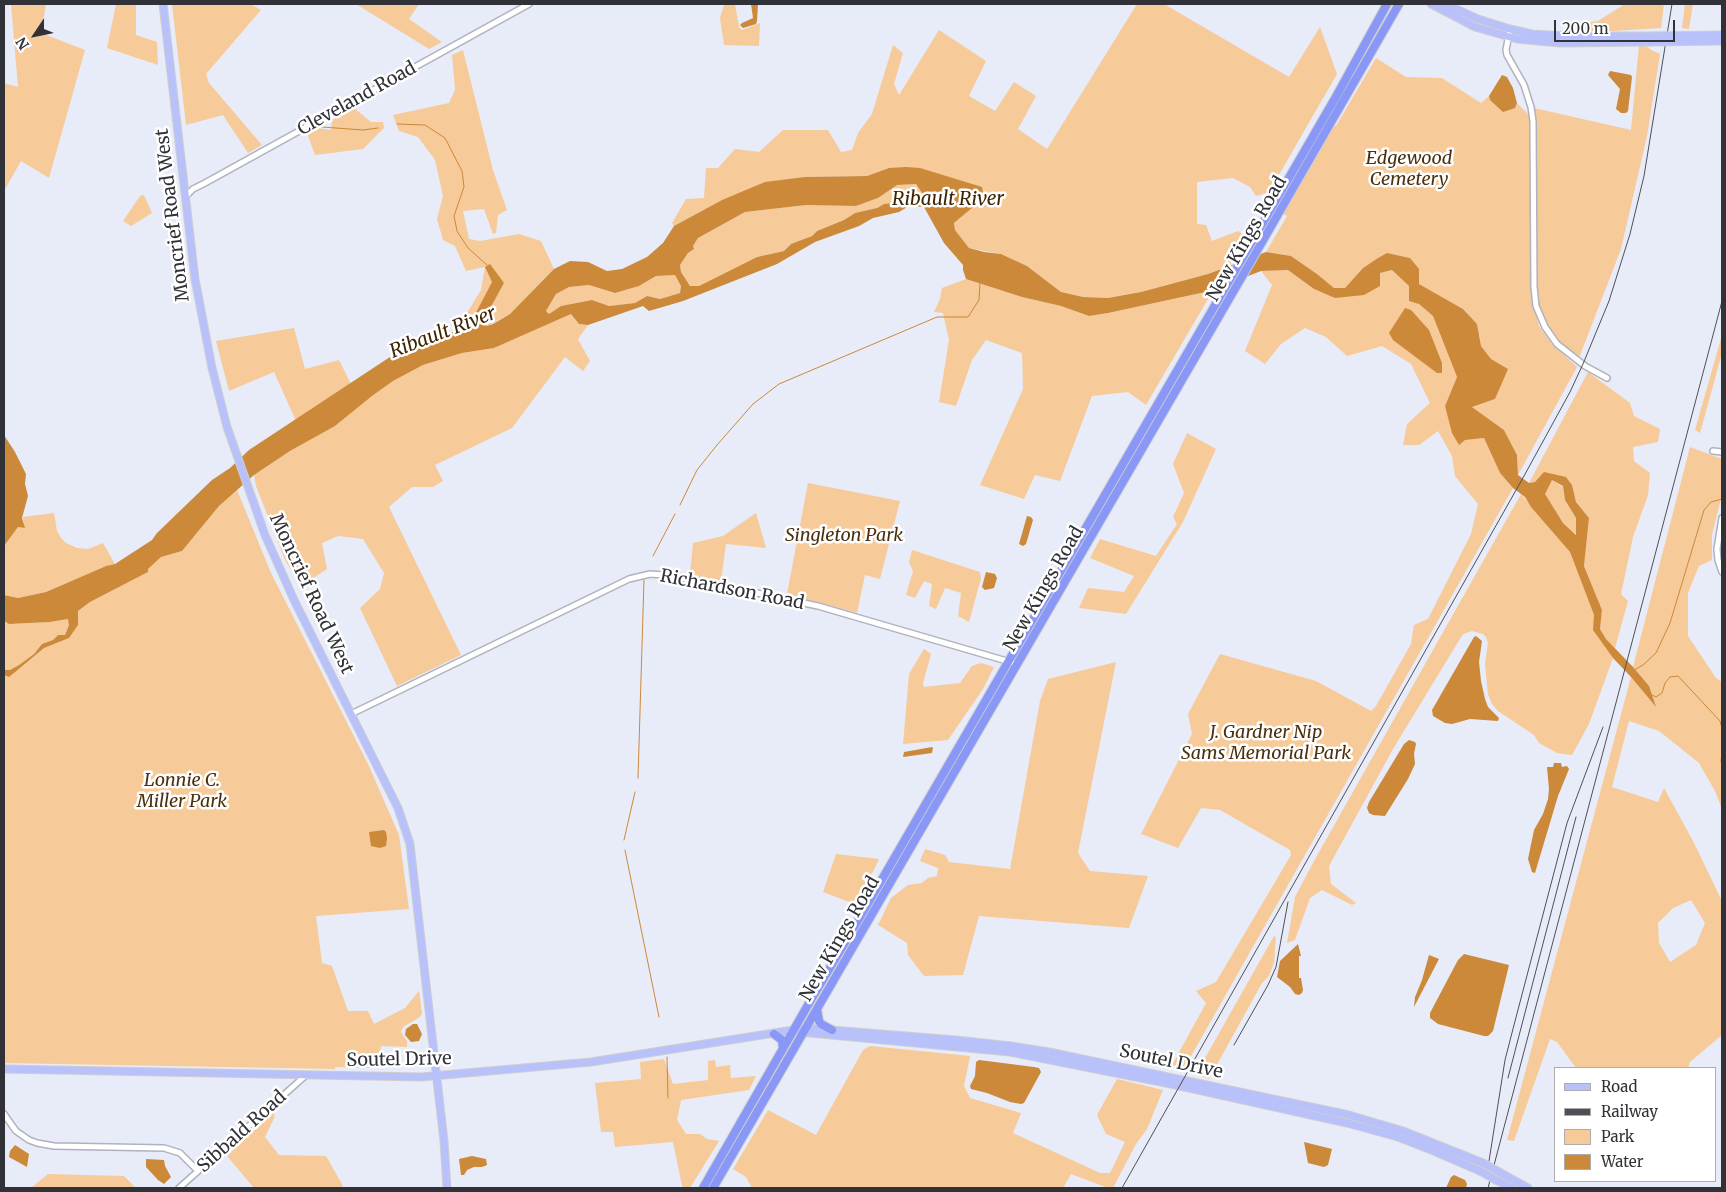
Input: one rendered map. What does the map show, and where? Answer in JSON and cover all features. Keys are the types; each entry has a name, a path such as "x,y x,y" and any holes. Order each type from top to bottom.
{"highway":[{"name":"New Kings Road","path":"702,1188 1337,96 1387,4"},
{"name":"New Kings Road","path":"713,1188 1399,4"},
{"path":"817,1009 821,1024 832,1030"},
{"path":"774,1034 782,1040 782,1048"}],"main road":[{"name":"Moncrief Road West","path":"164,4 193,265 202,322 219,398 259,520 280,570 398,808 410,844 448,1188"},
{"path":"1431,4 1475,27 1509,33 1722,41"},
{"path":"1445,4 1509,33"},
{"path":"1650,39 1722,35"},
{"name":"Soutel Drive","path":"4,1069 305,1076 436,1076 593,1061 793,1030 832,1030 900,1035 1018,1047 1186,1080 1376,1122 1438,1144 1483,1163 1528,1188"},
{"name":"Soutel Drive","path":"804,1030 1010,1052 1171,1084 1348,1123 1434,1151 1512,1188"}],"street":[{"name":"Cleveland Road","path":"186,196 193,189 529,4"},
{"path":"1509,33 1507,55 1524,85 1533,120 1534,287 1536,306 1545,327 1557,344 1585,366 1607,378"},
{"path":"1713,451 1722,452"},
{"path":"1722,518 1717,549 1722,572"},
{"name":"Richardson Road","path":"351,714 623,582 650,574 677,576 818,606 1017,664"},
{"name":"Sibbald Road","path":"179,1188 305,1076"},
{"path":"4,1114 16,1131 23,1137 37,1143 54,1146 164,1148 180,1153 198,1171"}],"green space":[{"path":"11,4 46,4 41,33 85,50 49,178 21,161 4,191 4,83 18,87"},
{"path":"116,4 136,4 136,35 157,42 158,65 107,48"},
{"path":"172,4 251,4 261,10 206,74 209,83 262,145 248,153 223,115 186,125"},
{"path":"356,4 419,4 409,19 442,42 429,49"},
{"path":"735,4 739,27 742,30 760,23 759,46 724,45 720,18 724,5"},
{"path":"1137,4 1164,4 1289,77 1320,27 1337,74 1269,192 1256,196 1250,187 1233,178 1197,182 1197,224 1206,225 1212,241 1238,231 1245,236 1230,265 1208,274 1141,292 1108,298 1083,297 1061,292 1027,266 1001,254 969,248 955,230 954,223 984,198 889,168 867,176 805,177 722,200 674,226 672,223 686,199 704,198 706,168 718,168 735,149 759,152 783,130 828,130 841,152 852,150 858,133 872,114 893,45 903,53 894,84 899,95 939,30 986,61 969,96 995,111 1014,82 1036,96 1018,129 1047,149"},
{"path":"1625,4 1664,4 1661,28 1578,31 1578,24 1598,21"},
{"path":"1685,4 1693,4 1689,29 1682,28"},
{"path":"1639,45 1646,46 1660,54 1647,136 1621,249 1579,358 1555,338 1540,309 1537,291 1536,134 1534,108 1631,130"},
{"path":"463,50 493,170 507,210 498,215 496,233 493,234 484,209 463,211 469,239 480,241 519,234 541,241 554,269 510,314 487,326 483,324 485,313 492,305 504,283 485,267 466,271 455,246 443,240 437,219 443,196 435,160 418,137 399,131 393,115 449,103 455,90 452,55"},
{"name":"Edgewood Cemetery","path":"1376,58 1406,77 1442,78 1481,103 1489,96 1490,100 1508,109 1515,108 1517,103 1529,115 1532,136 1532,296 1539,326 1552,344 1577,367 1518,475 1517,455 1504,430 1472,407 1495,399 1507,369 1491,359 1481,346 1477,324 1463,309 1419,284 1410,258 1387,253 1363,268 1345,288 1334,288 1291,256 1266,252 1287,216 1282,213 1333,125 1336,126"},
{"path":"354,108 371,122 383,122 384,128 363,149 315,155 307,133 317,128 331,130 332,120"},
{"path":"916,184 922,193 920,199 884,204 877,208 855,213 844,220 817,231 812,236 791,244 784,251 757,257 699,286 690,286 681,272 680,265 688,253 694,249 693,246 698,238 745,212 806,205 856,206 878,198 897,185"},
{"path":"144,195 152,213 131,226 123,221 140,196"},
{"path":"485,267 492,282 470,326 456,331 481,290"},
{"name":"J. Gardner Nip Sams Memorial Park","path":"1288,270 1314,289 1336,298 1380,273 1392,270 1409,286 1419,304 1433,316 1457,377 1445,406 1464,440 1484,438 1500,473 1513,488 1182,1072 1171,1067 1206,1003 1196,991 1216,982 1291,855 1290,850 1220,810 1201,808 1178,848 1141,834 1192,734 1188,714 1220,654 1316,681 1371,711 1376,706 1411,644 1414,625 1428,619 1471,534 1478,504 1455,476 1452,456 1438,431 1419,445 1403,445 1407,424 1430,403 1411,364 1382,346 1347,356 1326,337 1305,328 1281,344 1265,364 1245,351 1272,285 1261,271"},
{"path":"675,275 681,286 680,293 660,299 647,296 635,303 609,306 592,300 561,306 549,314 546,311 556,294 569,287 589,285 615,293 639,286 656,276"},
{"path":"966,279 1022,297 1061,306 1089,316 1210,291 1208,299 1146,405 1128,392 1092,396 1060,481 1035,475 1024,499 980,485 1023,389 1022,353 986,340 972,360 956,406 939,402 949,340 943,313 934,312 940,299 942,288"},
{"path":"571,314 579,324 588,325 578,339 590,361 583,371 565,357 512,428 435,465 443,481 433,487 412,487 389,507 461,655 397,686 360,608 380,589 384,573 363,539 338,536 322,543 327,569 301,586 285,560 256,486 254,475 290,451 335,426 393,381 423,365 462,353 494,348"},
{"path":"294,328 305,369 339,360 351,384 296,421 274,372 229,391 216,341"},
{"path":"1722,335 1722,353 1700,433 1695,430"},
{"path":"1588,372 1630,403 1634,416 1660,429 1658,442 1633,447 1634,461 1650,473 1648,495 1633,537 1621,594 1628,601 1615,648 1600,629 1602,610 1584,566 1589,518 1576,502 1572,485 1566,477 1529,483"},
{"path":"1187,433 1216,449 1183,522 1126,614 1079,608 1088,588 1124,592 1134,576 1090,558 1100,539 1156,556 1177,524 1173,517 1184,493 1173,464"},
{"path":"1690,447 1722,459 1722,495 1712,534 1712,560 1699,566 1688,593 1688,636 1716,678 1722,682 1722,809 1715,791 1699,763 1659,731 1629,721 1612,787 1658,802 1664,788 1693,841 1722,901 1722,1035 1690,1062 1688,1067 1575,1067 1557,1042 1550,1039 1514,1141 1507,1140 1631,677 1655,706 1648,686 1633,667","holes":["1691,900 1705,923 1696,945 1670,962 1659,943 1658,923 1673,908"]},
{"path":"1552,480 1563,487 1565,500 1576,518 1577,535 1563,523 1544,494"},
{"name":"Singleton Park","path":"808,483 900,501 880,579 865,575 857,613 787,594"},
{"name":"Lonnie C. Miller Park","path":"237,490 271,573 368,764 399,835 409,909 316,916 322,963 332,966 348,1011 368,1011 374,1024 405,1008 419,991 422,1013 420,1017 403,1027 401,1032 407,1041 407,1047 381,1046 378,1068 335,1067 335,1069 4,1063 4,675 9,676 44,648 69,638 78,624 78,611 90,602 148,572 148,569 161,557 182,551 219,506"},
{"path":"1521,494 1570,552 1594,615 1594,630 1613,658 1589,724 1572,755 1557,753 1539,743 1534,735 1498,711 1492,704 1488,694 1485,664 1488,643 1486,637 1483,634 1472,631 1463,634 1393,749 1329,866 1331,884 1356,903 1352,905 1322,890 1310,898 1295,940 1287,943 1295,897"},
{"path":"54,513 57,531 66,543 77,548 88,549 103,543 115,564 106,566 46,592 18,598 4,595 4,546 18,527 24,528 23,517"},
{"path":"756,513 766,548 726,544 721,581 690,574 693,543 723,536"},
{"path":"912,550 980,572 981,578 969,622 958,616 961,593 945,588 936,609 929,606 932,584 924,581 915,598 906,595 913,571 909,562"},
{"path":"69,619 65,635 58,635 53,640 42,644 34,654 19,665 10,670 4,670 4,621 9,624"},
{"path":"924,649 931,654 923,683 924,687 960,683 972,666 981,663 994,667 983,689 948,740 903,744 909,674"},
{"path":"1116,662 1078,853 1090,871 1148,876 1129,928 979,916 963,975 924,976 908,955 907,943 878,925 891,898 908,885 922,883 928,878 937,876 938,868 920,861 925,849 945,855 949,862 1010,869 1040,701 1048,679"},
{"path":"836,854 879,859 857,905 823,892"},
{"path":"1274,936 1276,937 1274,963 1269,976 1262,983 1209,1079 1196,1074"},
{"path":"870,1046 970,1056 964,1086 970,1098 1021,1113 1013,1133 1100,1173 1110,1173 1125,1142 1106,1134 1097,1115 1117,1079 1163,1090 1147,1129 1136,1144 1113,1188 1108,1188 1071,1174 1063,1188 752,1188 746,1177 733,1169 768,1110 816,1135 863,1050"},
{"path":"664,1059 673,1084 708,1080 708,1061 715,1060 716,1067 730,1065 731,1078 756,1076 749,1090 681,1100 677,1120 686,1134 700,1134 707,1139 719,1141 690,1188 682,1186 673,1142 615,1147 613,1132 601,1132 595,1083 641,1079 640,1062"},
{"path":"273,1113 275,1116 265,1137 279,1155 326,1156 343,1186 340,1188 254,1188 227,1156"},
{"path":"48,1174 124,1176 136,1188 31,1188"}],"water":[{"path":"751,4 758,4 756,24 743,28 740,25 742,23 753,18"},
{"path":"1610,71 1631,75 1632,77 1628,111 1626,113 1621,113 1616,109 1620,89 1608,75"},
{"path":"1502,75 1507,77 1513,88 1517,103 1515,108 1503,112 1490,100 1489,96"},
{"name":"Ribault River","path":"889,168 920,168 982,187 984,198 954,223 955,230 969,248 1001,254 1027,266 1061,292 1083,297 1108,298 1141,292 1208,274 1266,252 1291,256 1334,288 1345,288 1363,268 1387,253 1410,258 1419,269 1419,284 1463,309 1477,324 1481,346 1491,359 1508,369 1495,399 1472,407 1504,430 1517,455 1518,475 1529,483 1535,482 1544,472 1566,477 1572,485 1576,502 1589,518 1584,566 1602,610 1600,629 1606,639 1649,686 1656,707 1613,658 1593,630 1594,615 1570,552 1531,507 1525,497 1513,488 1500,473 1484,438 1465,440 1459,445 1452,433 1445,406 1457,377 1433,316 1419,304 1409,301 1409,286 1392,270 1380,273 1380,286 1364,295 1335,298 1314,289 1288,270 1261,271 1210,291 1089,316 1061,306 1022,297 966,279 963,265 944,243 924,207 909,206 899,212 873,218 859,226 815,242 777,264 683,301 649,311 643,306 588,325 579,324 571,314 494,348 462,353 423,365 393,381 335,426 290,451 254,475 219,506 182,551 161,557 148,569 148,572 90,602 78,611 78,625 69,638 44,648 9,677 4,675 4,670 10,670 19,665 34,654 42,644 53,640 58,635 65,635 69,625 68,619 9,624 4,621 4,595 18,598 46,592 106,566 115,564 152,540 212,480 230,468 249,450 396,353 469,326 492,282 485,267 490,264 504,283 492,305 485,313 484,318 486,320 484,324 487,326 510,314 554,269 570,261 588,262 607,271 622,269 647,257 663,243 674,226 722,200 765,182 805,177 867,176","holes":["916,184 922,193 920,199 884,204 877,208 855,213 844,220 817,231 812,236 791,244 784,251 757,257 699,286 690,286 681,272 680,265 688,253 694,249 693,246 698,238 745,212 806,205 856,206 878,198 897,185","675,275 681,286 680,293 660,299 647,296 635,303 609,306 592,300 561,306 549,314 546,311 556,294 569,287 589,285 615,293 639,286 656,276","1552,480 1563,486 1565,500 1576,518 1576,535 1563,523 1545,494"]},
{"path":"1405,308 1411,310 1429,330 1442,363 1442,373 1437,373 1393,340 1389,333"},
{"path":"4,435 26,474 25,484 28,496 22,518 25,528 18,527 4,546"},
{"path":"1027,516 1033,520 1026,544 1023,546 1019,544"},
{"path":"986,572 995,574 997,578 994,588 985,590 982,587"},
{"path":"1476,636 1482,641 1479,662 1485,699 1488,707 1499,718 1498,721 1470,719 1452,724 1445,723 1433,716 1432,710"},
{"path":"1409,740 1416,744 1415,764 1408,779 1385,816 1369,813 1367,808 1369,802 1404,744"},
{"path":"932,747 932,753 903,757 904,752"},
{"path":"1554,763 1561,763 1562,767 1567,766 1569,769 1558,796 1535,873 1532,872 1528,859 1534,830 1543,814 1548,799 1547,767 1553,767"},
{"path":"384,830 387,838 386,846 380,848 371,846 369,832"},
{"path":"1298,944 1301,956 1299,956 1299,978 1301,978 1303,990 1299,995 1295,994 1290,987 1277,977 1280,961"},
{"path":"1464,954 1509,965 1493,1031 1488,1036 1438,1024 1430,1018 1430,1013 1458,960"},
{"path":"1429,955 1439,959 1414,1007 1415,997"},
{"path":"413,1024 417,1024 422,1034 419,1041 411,1042 405,1035 406,1029"},
{"path":"979,1060 1034,1067 1039,1068 1041,1072 1024,1103 1010,1102 971,1089 970,1086 975,1076 976,1062"},
{"path":"1304,1142 1332,1149 1328,1165 1324,1167 1308,1163"},
{"path":"15,1145 29,1154 27,1167 9,1157 10,1151"},
{"path":"472,1156 486,1159 487,1165 474,1167 467,1170 464,1175 461,1175 459,1159"},
{"path":"146,1159 164,1160 171,1177 164,1184 146,1167"},
{"path":"1454,1175 1465,1180 1466,1188 1446,1188 1451,1177"}],"waterway":[{"path":"397,124 425,125 445,138 462,171 464,187 454,216 457,231 468,248 487,265"},
{"path":"322,127 363,130 378,128"},
{"path":"680,505 697,470 717,445 753,404 779,384 937,317 968,317 979,300 980,283"},
{"path":"1634,670 1643,665 1656,653 1670,623 1704,510 1711,502 1722,499"},
{"path":"653,556 675,514"},
{"path":"638,778 644,580"},
{"path":"1652,695 1656,697 1662,693 1665,683 1670,677 1678,676 1720,721 1722,728"},
{"path":"1722,753 1722,765"},
{"path":"624,840 635,792"},
{"path":"625,850 659,1017"},
{"path":"667,1057 668,1098"}],"railway":[{"path":"1122,1188 1570,392 1609,301 1630,234 1644,176 1672,4"},
{"path":"1488,1188 1722,301"},
{"path":"1489,1161 1505,1060 1567,823 1603,727"},
{"path":"1508,1078 1576,817"},
{"path":"1234,1045 1276,967 1288,902"}]}
